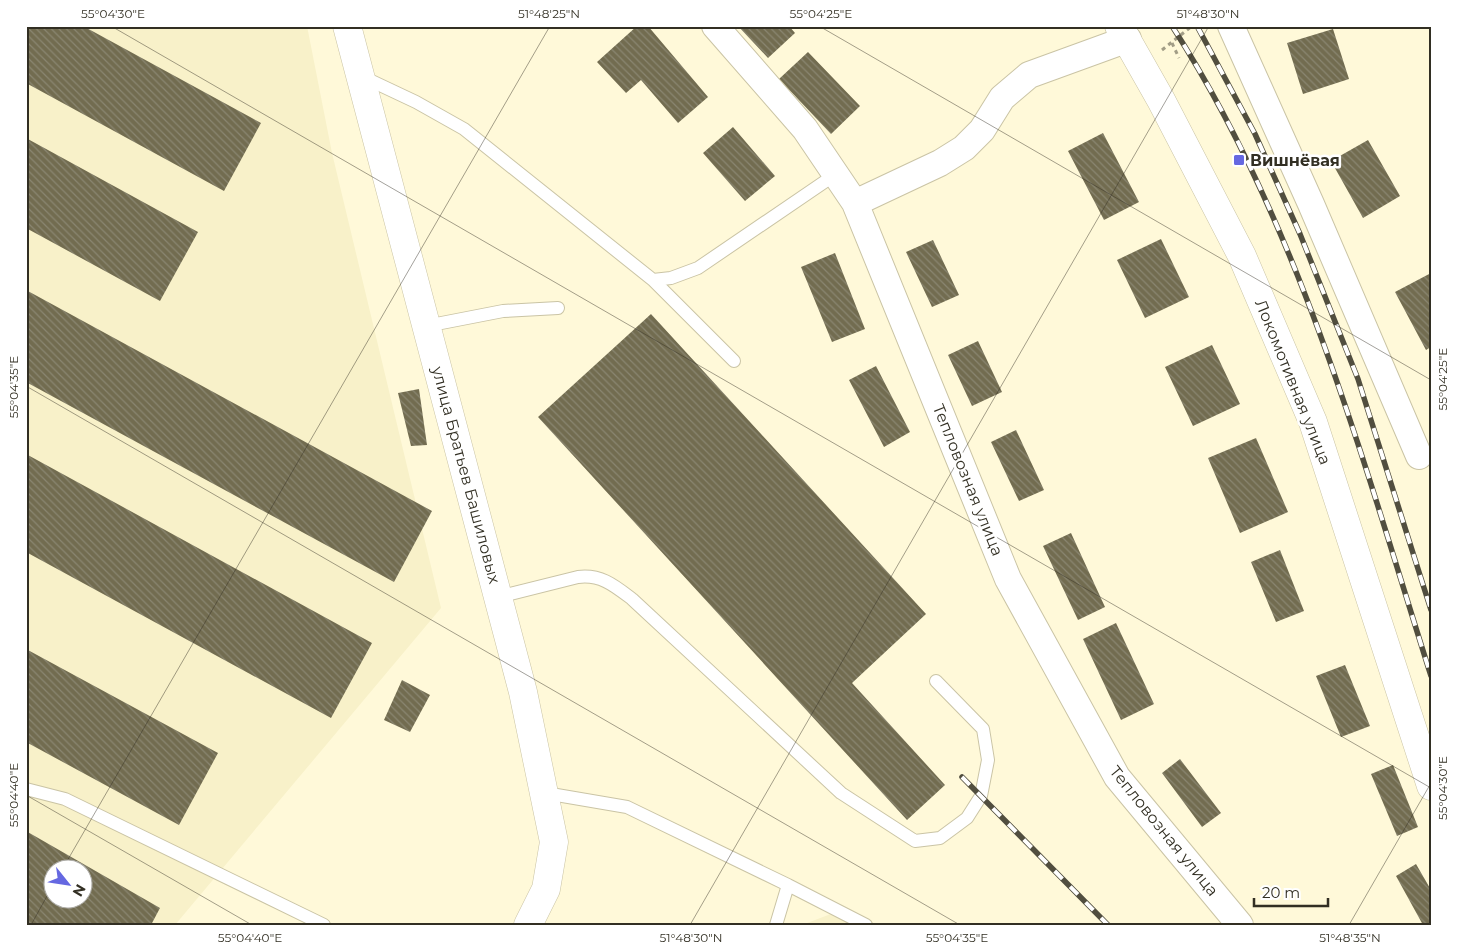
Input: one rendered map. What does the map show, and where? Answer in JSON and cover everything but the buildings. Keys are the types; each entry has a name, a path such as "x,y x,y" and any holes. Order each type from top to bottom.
{"street":[{"name":"улица Братьев Башиловых","path":"348,26 524,692 545,793 554,842 546,889 528,925"},
{"name":"Тепловозная улица","path":"715,26 805,128 855,203 1008,579 1117,776 1240,925"},
{"path":"1230,26 1311,204 1419,456"},
{"path":"855,203 940,163 964,148 982,130 1002,98 1029,75 1123,32"},
{"name":"Локомотивная улица","path":"1123,32 1242,256 1313,422 1431,786"}],"lane":[{"path":"360,76 416,102 464,129 653,280 734,361"},
{"path":"653,280 671,278 698,268 836,174"},
{"path":"426,326 503,311 558,308"},
{"path":"498,597 578,577 590,576 608,581 632,599 841,793 915,841 940,838 967,818 981,796 988,760 983,729 936,681"},
{"path":"26,789 64,799 324,925"},
{"path":"545,793 627,807 788,884 866,925"},
{"path":"776,925 788,884"}],"path":[{"path":"1172,43 1179,58"}],"shaded area":[{"path":"26,26 307,26 332,153 441,608 175,925 26,925"},
{"path":"836,912 870,925 802,925"}],"railway":[{"path":"1172,26 1217,101 1256,180 1291,260 1323,342 1352,425 1431,676"},
{"path":"1197,26 1255,134 1300,234 1358,379 1431,610"},
{"path":"962,777 1108,925"}],"place":[{"name":"Вишнёвая","path":"1239,160"}]}
